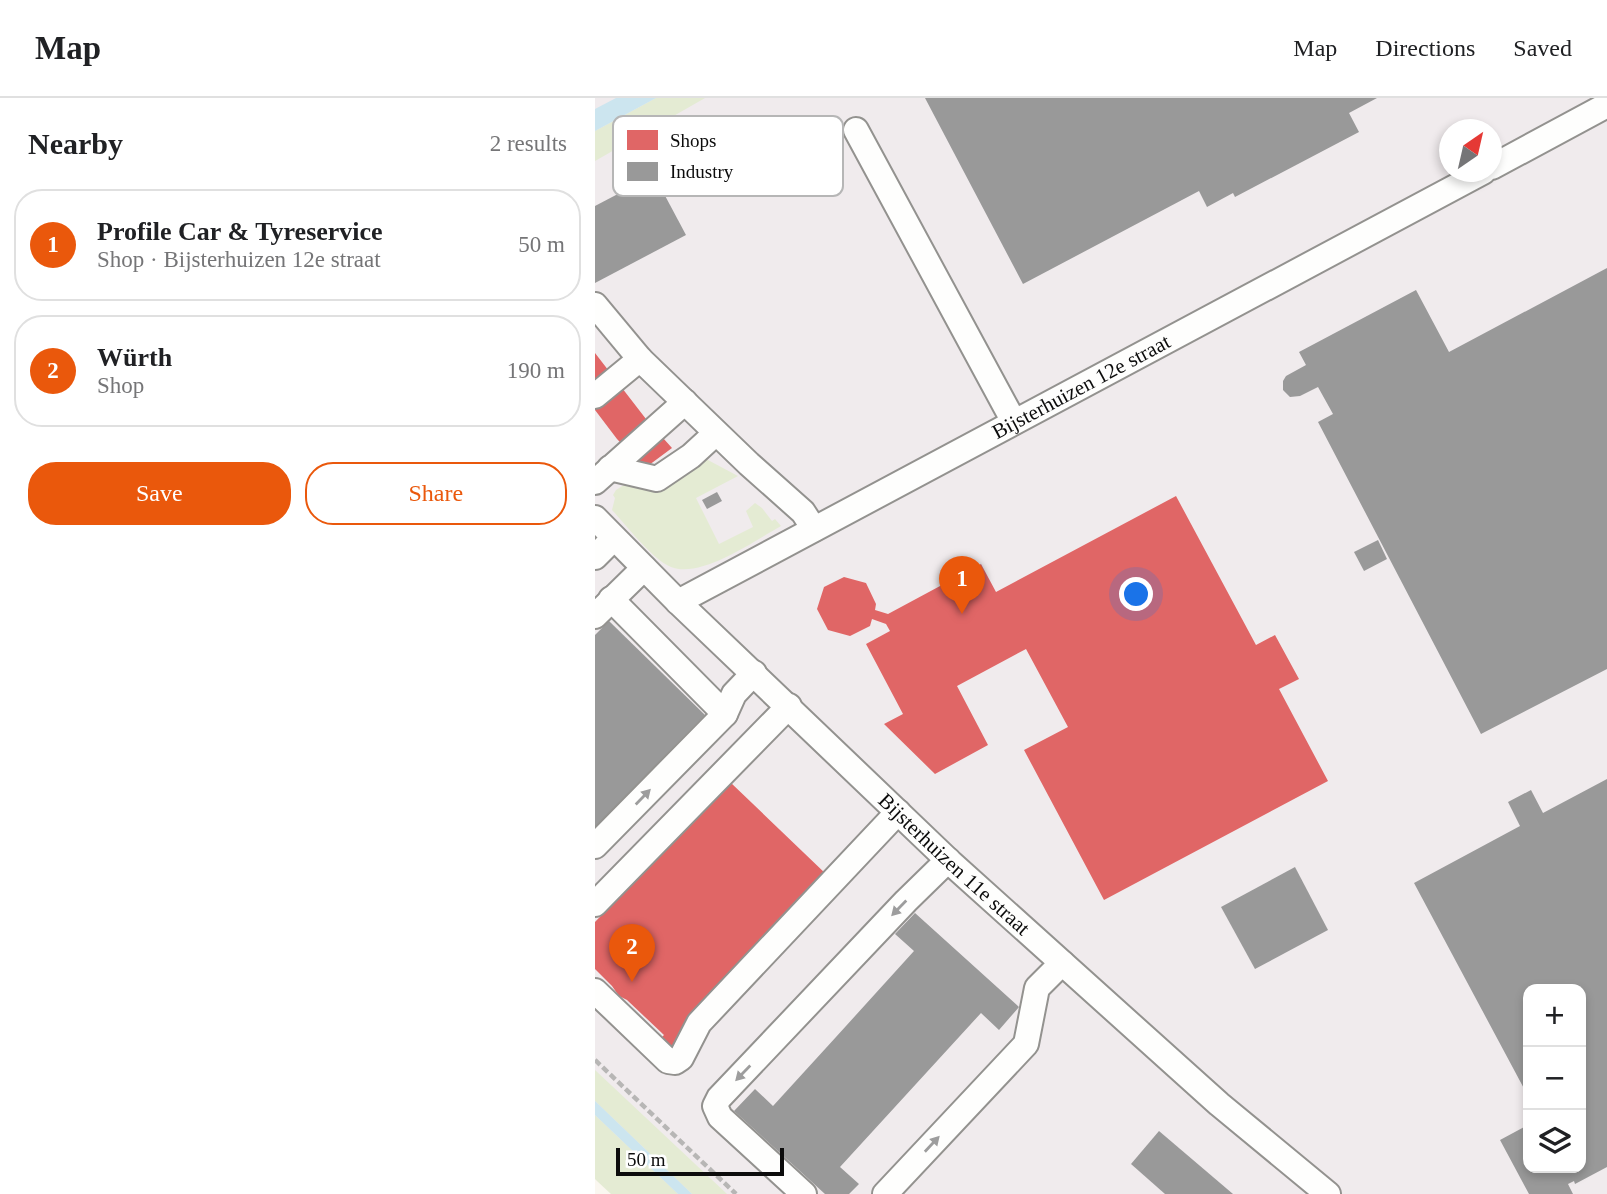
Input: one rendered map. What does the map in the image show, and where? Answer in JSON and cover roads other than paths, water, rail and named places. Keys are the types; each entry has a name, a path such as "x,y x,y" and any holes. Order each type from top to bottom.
{"street":[{"path":"1502,162 1607,105"},
{"path":"856,130 1013,422"},
{"name":"Bijsterhuizen 12e straat","path":"678,602 1463,182"},
{"path":"595,305 640,359 803,512 814,529"},
{"path":"595,396 640,359"},
{"path":"603,475 685,402"},
{"path":"603,475 657,479 691,456 716,433"},
{"name":"Bijsterhuizen 11e straat","path":"595,519 948,860 1219,1104 1328,1194"},
{"path":"595,557 614,538"},
{"path":"643,568 603,608 725,714"},
{"path":"595,846 725,714 734,694 754,673"},
{"path":"595,904 789,706"},
{"path":"595,991 668,1061 675,1062 681,1058 699,1023 898,812"},
{"path":"804,1194 720,1117 715,1106 719,1098 948,860"},
{"path":"885,1194 1026,1044 1037,988 1062,962"}],"water":[{"path":"616,98 656,98 623,116 613,116 613,121 595,131 595,109"},
{"path":"595,1101 692,1194 678,1194 595,1115"}],"place":[{"name":"Profile Car & Tyreservice","path":"962,614"},
{"name":"Würth","path":"632,982"}]}
